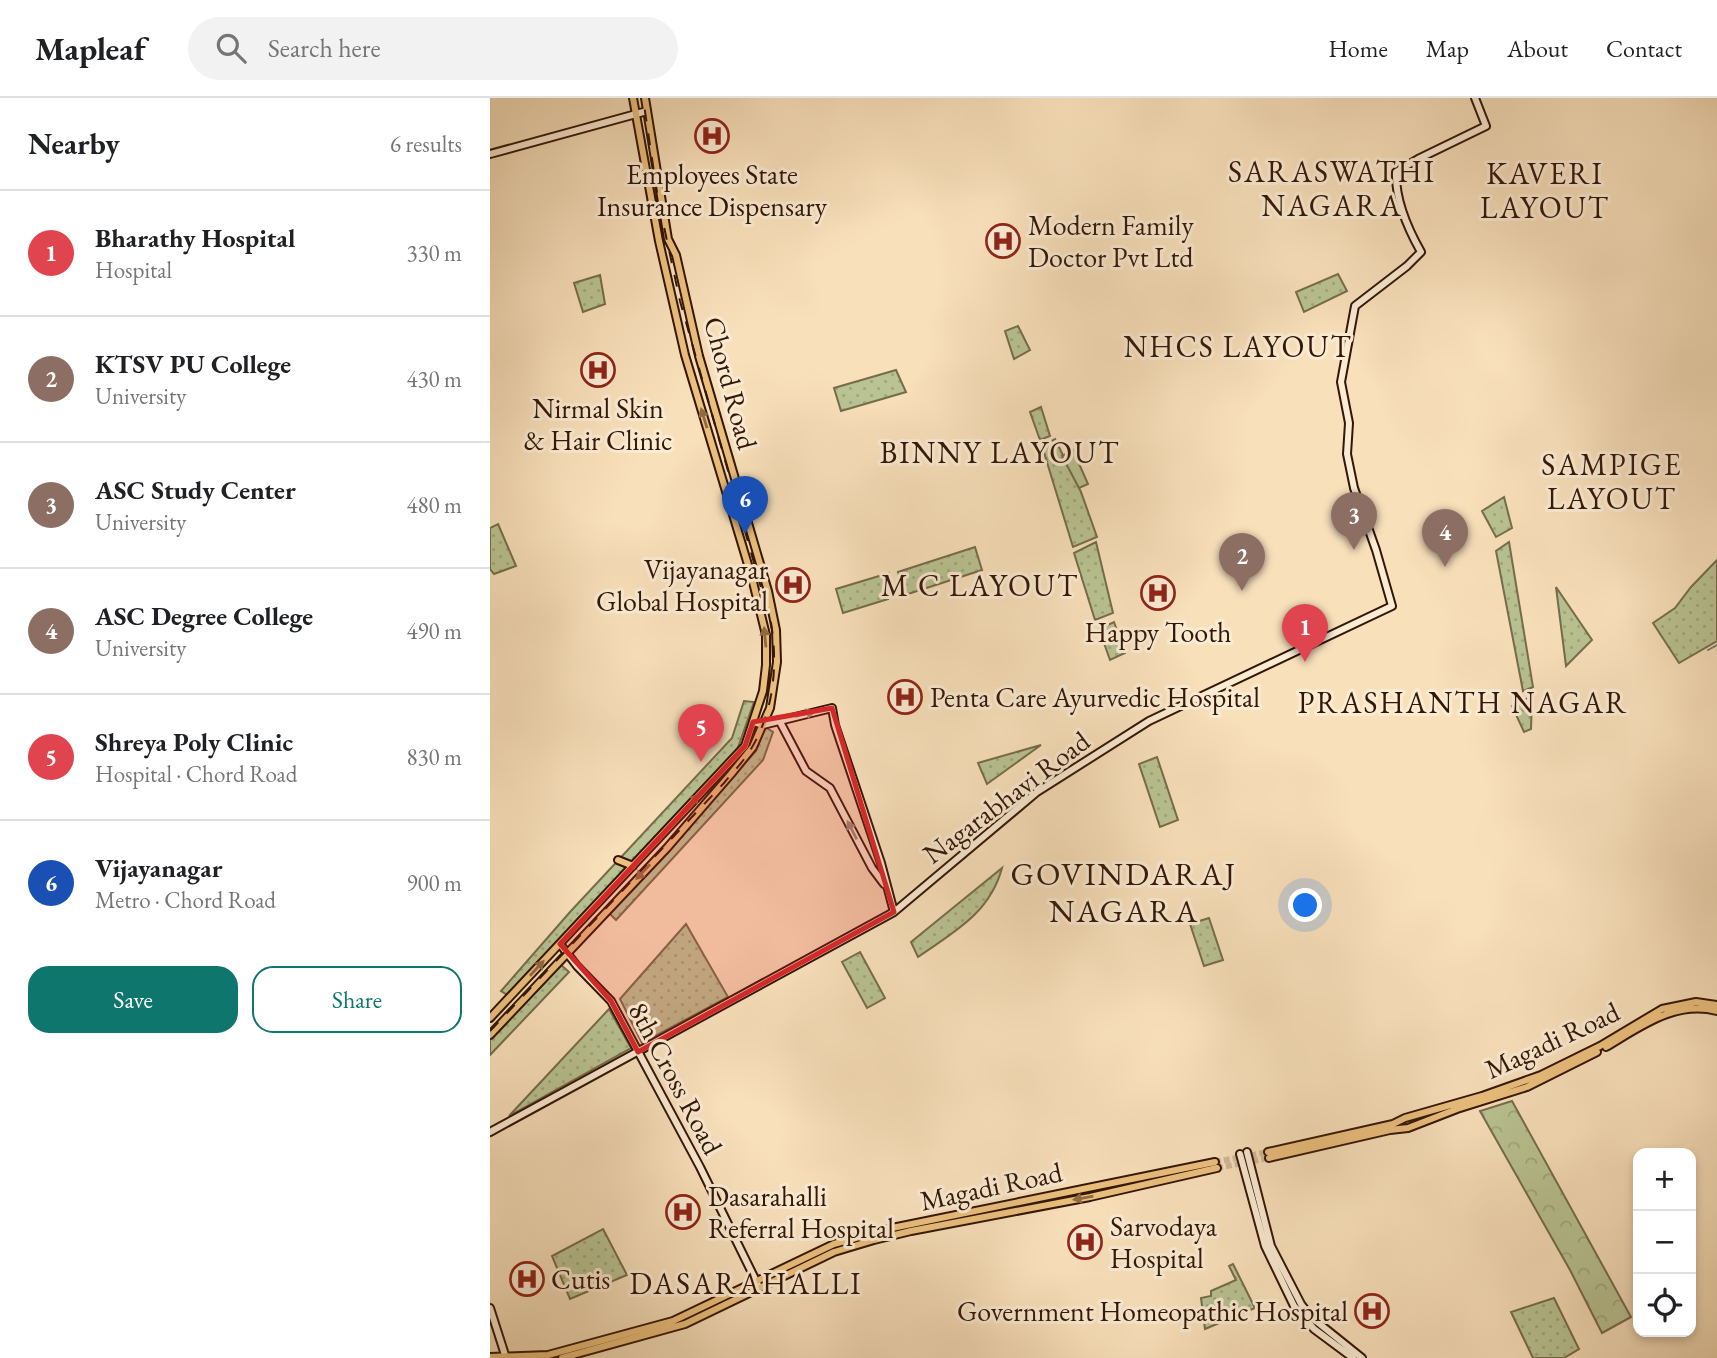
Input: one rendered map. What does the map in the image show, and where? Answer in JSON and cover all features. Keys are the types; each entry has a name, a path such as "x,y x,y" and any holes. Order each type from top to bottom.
{"main road":[{"name":"Chord Road","path":"490,1018 745,746 763,691 766,635 752,578 685,355 659,241 633,98"},
{"name":"Chord Road","path":"490,1034 667,848 753,747 769,708 775,674 776,630 768,591 699,356 676,255 668,239 645,98"},
{"name":"Nagarabhavi Road","path":"490,1132 894,912 1037,793 1149,721 1392,607 1354,488 1347,454 1349,423 1340,382 1355,306 1407,267 1421,252 1409,230 1396,183 1396,172 1486,126 1475,98"},
{"path":"490,153 648,111"},
{"path":"753,722 762,725 832,708 894,912"},
{"path":"779,720 806,771 830,788 872,868 887,888"},
{"path":"618,860 633,866"},
{"name":"8th Cross Road","path":"560,944 611,1001 700,1167 757,1285"},
{"name":"Magadi Road","path":"1696,1002 1717,1008 1694,1007 1664,1015 1527,1087 1408,1128 1268,1155 1393,1124 1541,1075 1600,1046 1662,1009 1696,1002"},
{"path":"1353,1358 1314,1329 1294,1306 1265,1246 1244,1153 1272,1245 1301,1304 1311,1317 1362,1358"},
{"name":"Magadi Road","path":"490,1357 548,1355 673,1321 757,1285 834,1252 896,1234 1150,1184 1216,1165 892,1228 834,1244 757,1285 682,1325 562,1358"},
{"path":"490,1308 506,1357"}],"highlighted area":[{"path":"832,708 894,912 638,1052 611,1001 560,944 745,746 753,722"}],"green space":[{"path":"1338,274 1347,291 1304,312 1296,292"},
{"path":"600,275 605,304 583,312 574,283"},
{"path":"1018,326 1030,350 1014,359 1005,331"},
{"path":"896,370 906,392 841,411 834,388"},
{"path":"1041,407 1050,436 1040,440 1030,412"},
{"path":"1055,439 1081,492 1097,537 1073,547 1042,446"},
{"path":"1073,450 1088,484 1079,488 1062,456"},
{"path":"1504,497 1512,528 1496,537 1482,511"},
{"path":"498,524 516,566 494,574 490,569 490,528"},
{"path":"1096,542 1113,613 1095,620 1074,553"},
{"path":"1509,542 1533,687 1523,691 1496,551"},
{"path":"975,547 982,570 905,595 898,572"},
{"path":"1717,560 1717,641 1679,663 1653,623 1675,608"},
{"path":"889,573 895,593 887,596 888,599 843,613 836,589"},
{"path":"1556,587 1592,640 1566,666"},
{"path":"1114,622 1125,653 1110,660 1099,629"},
{"path":"1532,696 1531,729 1524,732 1512,706"},
{"path":"744,701 754,702 735,756 631,862 509,996 501,991 570,912 732,738"},
{"path":"765,727 773,732 763,760 616,920 609,913 756,751"},
{"path":"1041,745 987,784 978,763"},
{"path":"1157,757 1178,820 1160,827 1139,764"},
{"path":"1002,868 996,884 980,909 957,930 918,957 911,942"},
{"path":"1209,918 1223,960 1204,966 1190,924"},
{"path":"686,924 728,997 642,1043 620,999"},
{"path":"860,952 885,998 867,1008 842,962"},
{"path":"560,964 569,972 490,1055 490,1038"},
{"path":"609,1009 631,1048 509,1116"},
{"path":"1512,1101 1631,1317 1602,1333 1570,1270 1480,1111"},
{"path":"603,1229 627,1275 570,1299 552,1256"},
{"path":"1233,1264 1255,1308 1205,1329 1201,1298 1211,1296 1211,1291 1236,1280 1229,1266"},
{"path":"1554,1298 1579,1349 1564,1358 1533,1358 1511,1312"}],"waterway":[{"path":"1708,650 1717,645"}],"tunnel":[{"path":"1215,1162 1268,1152"},
{"path":"1217,1168 1269,1158"}],"railway":[{"path":"490,1031 742,762 759,734 772,688 774,655 771,623 680,301 658,199 643,98"}],"place":[{"name":"Employees State Insurance Dispensary","path":"712,136"},
{"name":"Modern Family Doctor Pvt Ltd","path":"1003,241"},
{"name":"Nirmal Skin & Hair Clinic","path":"598,370"},
{"name":"Vijayanagar","path":"745,534"},
{"name":"ASC Study Center","path":"1354,550"},
{"name":"ASC Degree College","path":"1445,567"},
{"name":"Vijayanagar Global Hospital","path":"793,585"},
{"name":"KTSV PU College","path":"1242,591"},
{"name":"Happy Tooth","path":"1158,593"},
{"name":"Bharathy Hospital","path":"1305,662"},
{"name":"Penta Care Ayurvedic Hospital","path":"905,697"},
{"name":"Shreya Poly Clinic","path":"701,762"},
{"name":"Dasarahalli Referral Hospital","path":"683,1212"},
{"name":"Sarvodaya Hospital","path":"1085,1242"},
{"name":"Cutis","path":"527,1279"},
{"name":"Government Homeopathic Hospital","path":"1372,1311"}],"district":[{"name":"SARASWATHI NAGARA","path":"1332,188"},
{"name":"KAVERI LAYOUT","path":"1545,190"},
{"name":"NHCS LAYOUT","path":"1238,346"},
{"name":"BINNY LAYOUT","path":"1000,452"},
{"name":"SAMPIGE LAYOUT","path":"1612,481"},
{"name":"M C LAYOUT","path":"980,585"},
{"name":"PRASHANTH NAGAR","path":"1463,702"},
{"name":"GOVINDARAJ NAGARA","path":"1124,892"},
{"name":"DASARAHALLI","path":"746,1283"}]}
